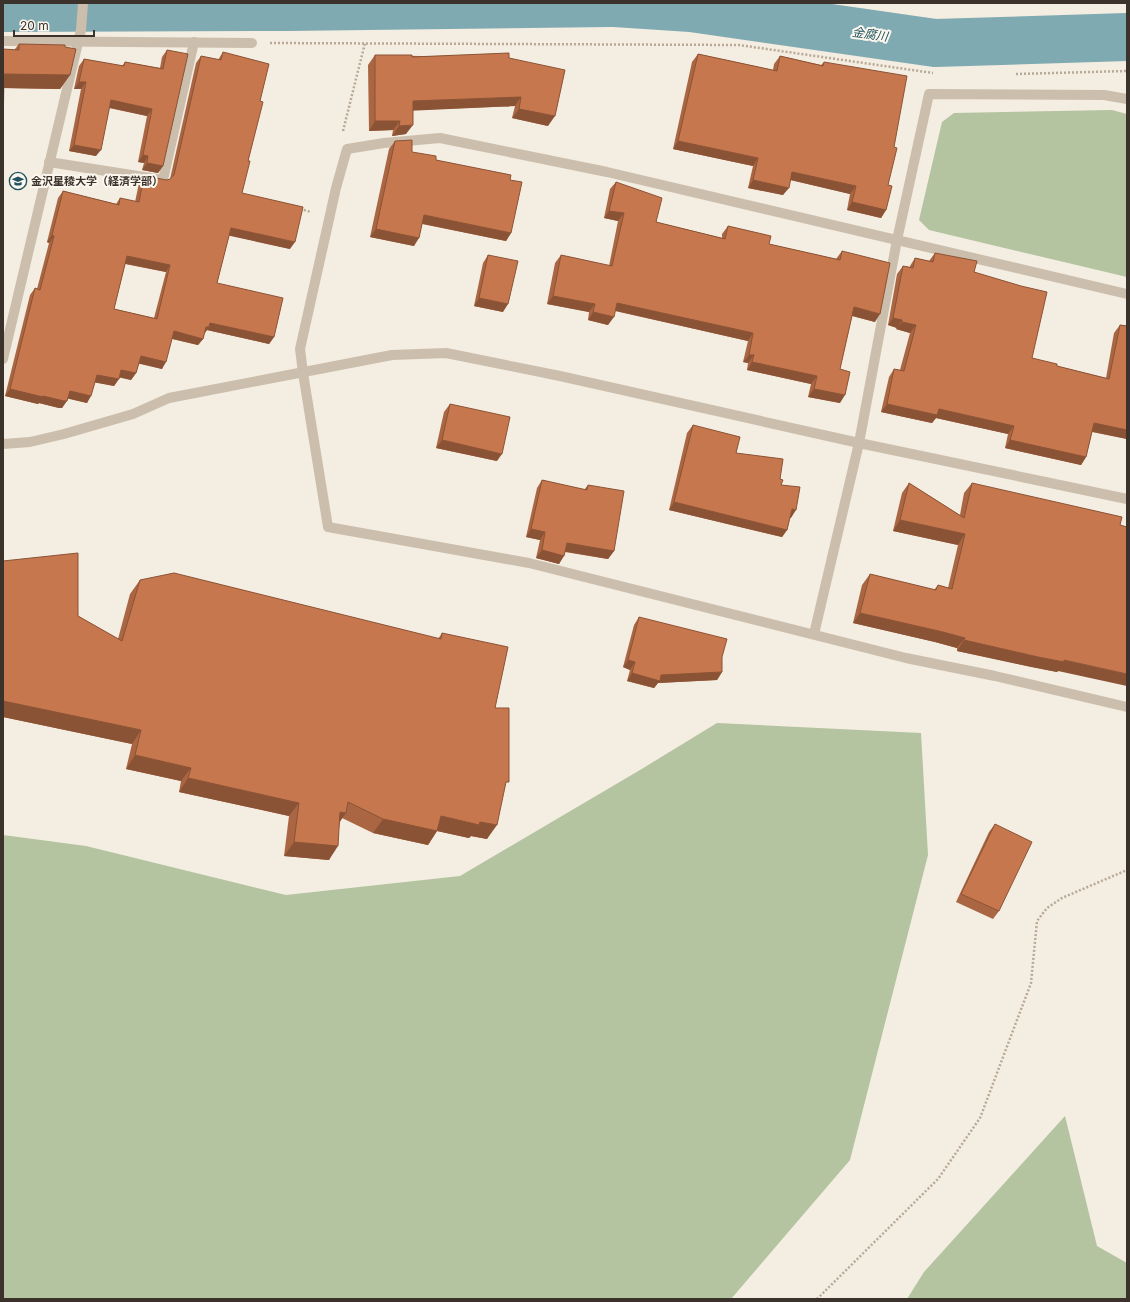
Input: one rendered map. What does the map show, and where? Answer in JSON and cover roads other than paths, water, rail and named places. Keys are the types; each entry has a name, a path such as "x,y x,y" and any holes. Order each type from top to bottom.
{"street":[{"path":"3,359 81,30 83,3"},
{"path":"3,41 252,43"},
{"path":"49,162 163,180 194,42"},
{"path":"814,634 859,443 896,240 929,94 1104,95 1127,99"},
{"path":"1127,294 607,172 440,138 384,143 347,149 329,216 300,349 328,527 529,563 906,658 995,676 1127,707"},
{"path":"3,444 30,442 64,434 133,414 170,398 392,355 446,353 560,376 859,443 1127,499"}],"waterway":[{"name":"金腐川","path":"3,8 287,7 610,3"},
{"name":"金腐川","path":"615,3 691,8 935,43 1127,37"}],"place":[{"name":"金沢星稜大学（経済学部）","path":"18,181"}]}
